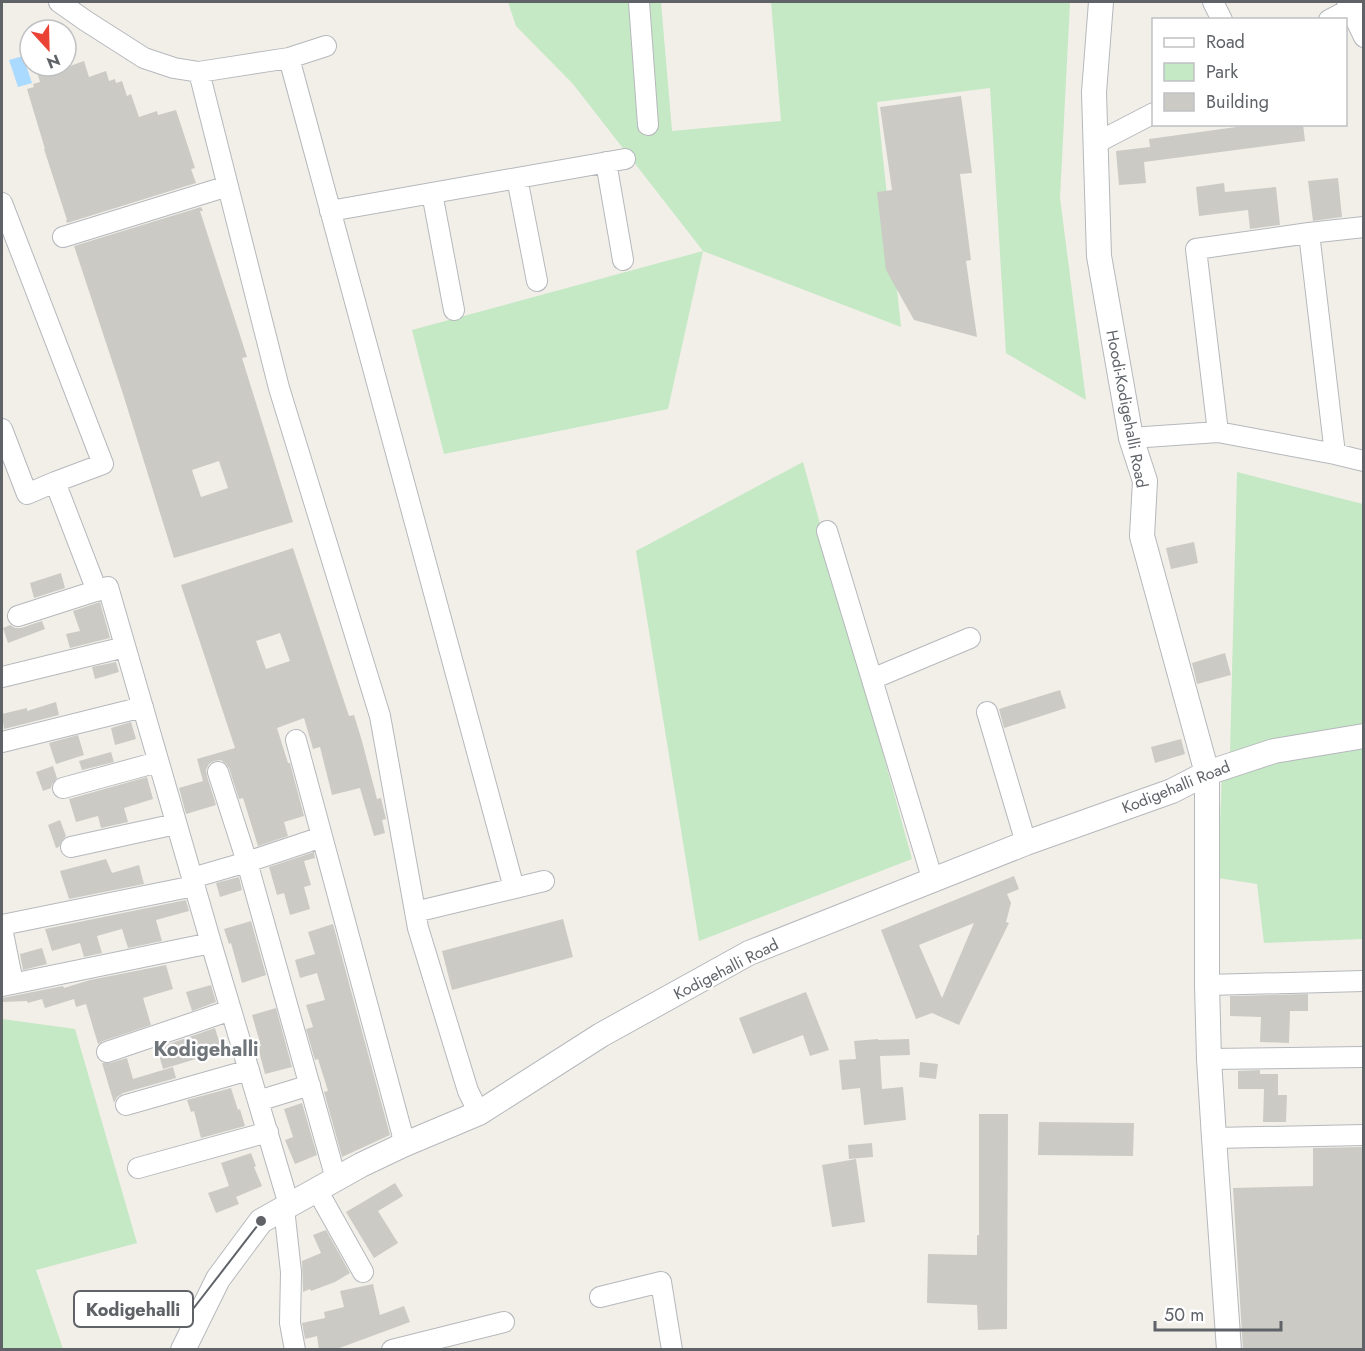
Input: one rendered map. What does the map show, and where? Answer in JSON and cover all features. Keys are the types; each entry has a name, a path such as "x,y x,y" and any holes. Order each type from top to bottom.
{"street":[{"path":"59,2 144,58 174,68 199,72 289,58 326,46"},
{"path":"639,2 648,125"},
{"name":"Hoodi-Kodigehalli Road","path":"1101,2 1094,92 1099,256 1131,438 1145,481 1142,536 1207,773 1209,1059 1229,1350"},
{"path":"1213,2 1221,18"},
{"path":"1332,18 1353,4 1364,37"},
{"path":"289,58 514,888"},
{"path":"199,72 279,388 380,716 418,928 468,1091 479,1113"},
{"path":"1096,143 1152,114"},
{"path":"330,211 615,161 623,260"},
{"path":"517,178 537,281"},
{"path":"63,237 228,186"},
{"path":"432,193 454,310"},
{"path":"2,203 103,464 27,494 2,429"},
{"path":"1218,432 1196,249 1364,227"},
{"path":"1309,233 1335,454"},
{"path":"1131,438 1218,432 1364,461"},
{"path":"55,482 97,591"},
{"path":"827,531 933,881"},
{"path":"18,616 108,588 267,1132 286,1207 291,1272 290,1323 296,1350"},
{"path":"872,679 970,638"},
{"path":"2,677 125,646"},
{"path":"2,742 143,707"},
{"path":"987,712 1026,843"},
{"name":"Kodigehalli Road","path":"183,1350 218,1279 261,1221 403,1145 479,1113 601,1035 749,953 1026,843 1172,791 1207,773 1274,751 1364,736"},
{"path":"296,740 402,1133 403,1145"},
{"path":"63,788 158,762"},
{"path":"218,772 247,862 310,1085 326,1185 363,1272"},
{"path":"71,847 176,824"},
{"path":"211,943 7,984 2,926 193,882 322,837"},
{"path":"415,912 544,881"},
{"path":"1207,985 1364,981"},
{"path":"107,1052 231,1010"},
{"path":"1209,1059 1364,1057"},
{"path":"126,1105 249,1070"},
{"path":"258,1101 310,1085"},
{"path":"138,1168 267,1132"},
{"path":"1214,1138 1364,1135"},
{"path":"600,1297 661,1281 672,1350"},
{"path":"392,1350 504,1322"}],"green space":[{"path":"508,2 661,2 672,131 781,121 771,2 1070,2 1060,198 1086,400 1006,353 990,88 877,102 901,327 703,251 573,84 516,26"},
{"path":"703,251 668,409 444,454 412,330"},
{"path":"803,462 912,859 699,941 636,551"},
{"path":"1237,472 1363,504 1363,728 1230,754"},
{"path":"1363,749 1363,939 1264,943 1257,884 1218,878 1222,772"},
{"path":"2,1019 75,1029 137,1243 36,1270 63,1349 2,1349"}],"water":[{"path":"18,57 18,78 30,78 32,83 18,87 9,60"}],"building":[{"path":"84,61 89,77 106,71 109,81 115,79 116,83 122,81 127,96 131,94 139,117 157,111 158,115 176,110 195,168 191,169 196,183 67,223 27,89 40,82 39,78 78,78 78,63"},
{"path":"961,96 972,173 960,174 971,260 966,261 977,337 914,320 886,270 877,192 892,190 880,107"},
{"path":"1243,126 1303,126 1305,141 1144,162 1146,183 1119,185 1116,151 1150,147 1149,139"},
{"path":"1338,178 1342,217 1313,221 1308,181"},
{"path":"1224,183 1225,192 1276,187 1280,225 1250,229 1248,210 1199,216 1196,187"},
{"path":"201,207 203,211 200,211 247,357 242,358 293,522 174,558 74,246","holes":["219,461 228,488 201,497 192,470"]},
{"path":"1194,542 1198,563 1171,569 1166,548"},
{"path":"293,548 349,716 354,715 377,799 381,798 386,819 382,820 385,833 374,836 360,788 332,795 320,747 313,749 304,718 277,728 288,763 290,763 304,816 284,822 288,836 258,846 243,798 239,799 229,768 221,760 209,764 206,770 216,805 186,814 179,788 203,781 197,759 235,748 181,585","holes":["280,633 290,661 266,669 256,641"]},
{"path":"61,573 65,588 34,598 30,583"},
{"path":"100,602 110,638 70,648 66,634 80,631 73,611"},
{"path":"42,621 45,629 8,643 3,628 10,625 21,628"},
{"path":"1225,653 1231,675 1197,684 1192,663"},
{"path":"116,662 119,672 95,679 92,667"},
{"path":"1060,690 1066,708 1004,728 999,709"},
{"path":"56,702 59,715 4,729 2,714 27,708 27,711"},
{"path":"131,722 136,739 115,745 111,728"},
{"path":"78,735 84,755 56,764 49,743"},
{"path":"1181,739 1185,754 1155,763 1151,747"},
{"path":"111,752 114,762 82,770 79,761"},
{"path":"53,766 57,778 51,788 43,791 36,772"},
{"path":"147,777 153,799 124,808 128,822 101,828 98,816 76,822 69,799"},
{"path":"60,820 66,836 56,848 48,825"},
{"path":"314,852 315,858 304,861 311,885 304,887 310,909 290,915 284,893 277,895 269,867"},
{"path":"106,859 112,873 139,865 144,884 69,899 60,871"},
{"path":"1014,876 1019,889 1007,894 1011,903 1006,922 1009,923 959,1025 932,1013 916,1019 881,930","holes":["974,923 942,998 919,945"]},
{"path":"239,877 242,890 220,897 216,883"},
{"path":"186,900 189,911 156,920 162,941 128,948 122,929 97,936 102,953 84,957 80,943 52,951 45,929"},
{"path":"563,919 573,957 452,990 442,951"},
{"path":"251,921 266,975 242,983 231,943 229,944 224,929"},
{"path":"333,924 390,1135 342,1157 324,1092 328,1091 318,1059 315,1060 306,1029 313,1027 306,1005 325,1000 317,973 300,978 295,960 315,954 308,932"},
{"path":"42,948 47,964 23,970 20,954"},
{"path":"166,965 173,989 143,998 151,1025 98,1044 86,1004 76,1007 74,999 45,1008 42,999 28,1003 27,1001 2,1002 2,998 63,986 64,988 90,980"},
{"path":"211,985 216,1002 192,1011 186,992"},
{"path":"806,992 829,1050 810,1056 803,1035 753,1054 739,1018"},
{"path":"1308,994 1308,1011 1290,1011 1289,1043 1260,1042 1261,1017 1230,1016 1230,996"},
{"path":"276,1008 292,1067 265,1074 258,1047 261,1046 252,1015"},
{"path":"215,1028 222,1051 163,1069 157,1048"},
{"path":"909,1039 910,1055 880,1056 882,1089 903,1087 906,1120 864,1125 860,1088 842,1090 839,1060 856,1059 854,1041"},
{"path":"127,1058 133,1079 173,1067 176,1078 123,1093 114,1103 102,1063"},
{"path":"920,1062 938,1064 936,1079 919,1077"},
{"path":"1260,1070 1260,1074 1278,1074 1278,1095 1287,1095 1286,1122 1263,1122 1264,1089 1238,1089 1238,1071"},
{"path":"231,1088 245,1126 201,1138 194,1111 191,1112 187,1100"},
{"path":"302,1103 317,1155 295,1164 285,1140 293,1137 284,1109"},
{"path":"979,1114 1008,1114 1007,1329 978,1330 977,1305 927,1303 928,1254 977,1255"},
{"path":"1039,1122 1134,1123 1133,1156 1038,1155"},
{"path":"872,1143 873,1157 849,1159 848,1145"},
{"path":"1364,1147 1364,1350 1243,1350 1233,1188 1313,1186 1313,1148"},
{"path":"251,1153 262,1186 236,1197 239,1204 216,1213 208,1193 229,1186 221,1163"},
{"path":"856,1159 865,1222 832,1227 822,1165"},
{"path":"395,1183 403,1196 378,1211 398,1243 374,1258 346,1212"},
{"path":"326,1230 350,1273 335,1282 303,1292 302,1261 321,1253 313,1235"},
{"path":"373,1284 380,1315 404,1306 410,1322 334,1350 319,1350 317,1336 305,1339 302,1323 325,1318 324,1312 344,1307 340,1291"}],"place":[{"name":"Kodigehalli","path":"261,1221"}],"district":[{"name":"Kodigehalli","path":"206,1049"}]}
